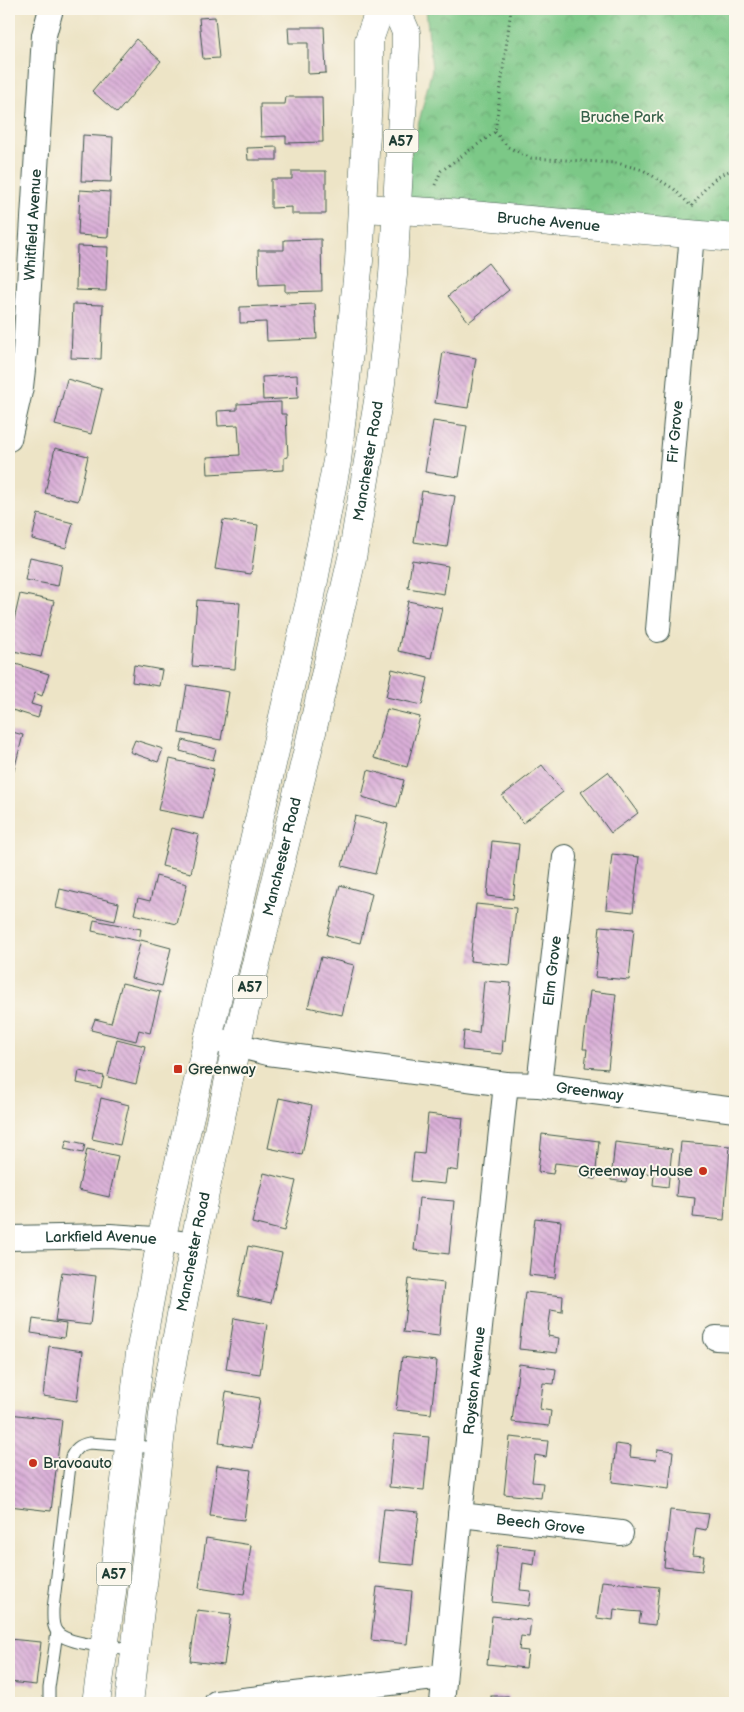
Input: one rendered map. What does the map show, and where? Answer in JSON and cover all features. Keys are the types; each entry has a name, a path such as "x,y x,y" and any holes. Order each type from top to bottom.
{"main road":[{"name":"Manchester Road","path":"96,1703 140,1353 161,1240 310,601 330,498 340,432 359,261 363,208 369,40 380,9"},
{"name":"Manchester Road","path":"129,1703 164,1406 194,1245 236,1046 352,558 380,382 393,275 406,39 406,32 396,9"},
{"name":"Bruche Avenue","path":"363,208 735,238"}],"street":[{"name":"Whitfield Avenue","path":"9,439 21,387 17,352 44,34 51,9"},
{"name":"Fir Grove","path":"658,630 692,234"},
{"name":"Elm Grove","path":"540,1085 565,857"},
{"name":"Greenway","path":"208,1038 268,1053 506,1084 540,1085 735,1110"},
{"name":"Royston Avenue","path":"442,1703 443,1677 506,1084"},
{"name":"Larkfield Avenue","path":"9,1238 110,1236 194,1245"},
{"name":"Beech Grove","path":"460,1515 621,1533"},
{"path":"216,1703 443,1677"}],"lane":[{"path":"49,1703 57,1632 53,1609 70,1458 74,1450 81,1445 89,1443 159,1448"},
{"path":"57,1632 75,1642 135,1649"}],"path":[{"path":"434,188 441,171 495,132 511,9"},
{"path":"495,132 508,147 531,158 618,163 643,170 674,188 692,206 709,184 725,171 735,170"}],"green space":[{"name":"Bruche Park","path":"426,9 735,9 735,238 399,202 432,69"}],"building":[{"path":"215,17 219,58 203,59 199,18"},
{"path":"288,27 324,27 326,73 308,74 308,43 289,43"},
{"path":"136,39 161,61 117,113 92,91"},
{"path":"286,97 322,97 323,142 286,143 286,136 261,137 260,104 285,104"},
{"path":"83,135 113,137 111,182 81,181"},
{"path":"277,147 277,160 248,160 247,148"},
{"path":"292,171 326,171 326,214 292,214 292,207 271,208 271,179 292,179"},
{"path":"80,190 110,192 108,237 78,235"},
{"path":"321,239 322,291 285,292 285,284 259,285 258,250 284,250 284,240"},
{"path":"77,246 108,247 106,291 76,290"},
{"path":"488,263 509,290 469,322 448,296"},
{"path":"73,304 103,305 101,359 71,358"},
{"path":"315,304 317,339 267,341 266,322 240,323 240,307"},
{"path":"443,352 476,358 468,408 435,403"},
{"path":"297,375 298,398 263,400 262,377"},
{"path":"67,379 102,389 91,434 55,425"},
{"path":"281,402 281,414 286,414 288,457 284,458 284,470 208,474 207,457 240,455 238,425 218,426 217,411 237,410 237,404"},
{"path":"433,421 467,426 459,477 425,472"},
{"path":"55,448 88,456 78,501 45,493"},
{"path":"422,491 455,496 447,547 414,542"},
{"path":"38,514 73,523 66,548 32,539"},
{"path":"223,520 258,525 251,574 215,569"},
{"path":"30,557 62,564 58,586 25,580"},
{"path":"412,560 448,566 444,594 408,588"},
{"path":"20,594 54,601 41,657 9,650 9,642"},
{"path":"197,600 240,603 235,669 192,666"},
{"path":"408,601 442,608 431,658 398,651"},
{"path":"9,662 49,674 42,696 35,693 31,704 41,707 38,718 9,709"},
{"path":"134,665 162,670 159,686 132,682"},
{"path":"392,669 428,678 422,705 386,697"},
{"path":"187,685 229,692 221,740 179,733"},
{"path":"387,709 420,717 407,767 374,758"},
{"path":"9,731 23,735 11,782 9,781"},
{"path":"135,740 163,749 158,762 130,752"},
{"path":"183,740 216,749 213,760 180,751"},
{"path":"170,759 214,769 203,819 158,810"},
{"path":"542,765 563,792 523,823 502,796"},
{"path":"368,770 404,780 397,807 362,797"},
{"path":"608,772 638,813 611,833 581,792"},
{"path":"355,816 388,824 375,874 342,866"},
{"path":"171,828 199,835 191,873 162,866"},
{"path":"492,841 519,844 513,899 487,896"},
{"path":"612,854 639,857 633,912 606,909"},
{"path":"156,876 187,884 177,924 134,914 138,898 150,901"},
{"path":"340,885 372,894 360,943 327,935"},
{"path":"60,889 119,903 115,921 56,908"},
{"path":"476,904 516,908 510,965 470,961"},
{"path":"94,920 141,929 139,941 92,931"},
{"path":"600,926 634,929 629,980 595,977"},
{"path":"141,940 171,948 162,986 131,978"},
{"path":"321,957 354,965 342,1015 308,1007"},
{"path":"484,981 511,983 502,1054 462,1050 464,1031 479,1033"},
{"path":"122,983 160,992 150,1033 139,1030 136,1041 91,1030 95,1019 111,1023"},
{"path":"590,991 616,994 608,1069 585,1067 587,1049 583,1049"},
{"path":"117,1039 145,1046 136,1084 108,1077"},
{"path":"79,1071 104,1076 101,1088 77,1083"},
{"path":"101,1098 129,1105 120,1145 92,1139"},
{"path":"279,1098 312,1105 302,1155 268,1148"},
{"path":"428,1114 463,1118 458,1171 447,1169 445,1184 411,1181 414,1153 424,1154"},
{"path":"542,1134 599,1141 595,1179 580,1177 581,1166 555,1163 553,1174 538,1172"},
{"path":"67,1140 85,1144 83,1153 64,1149"},
{"path":"615,1142 672,1149 668,1187 653,1185 654,1174 628,1171 626,1182 611,1180"},
{"name":"Greenway House","path":"681,1142 730,1146 724,1220 693,1217 695,1198 676,1196"},
{"path":"87,1149 118,1156 109,1197 78,1190"},
{"path":"264,1173 296,1181 284,1231 252,1223"},
{"path":"419,1198 454,1201 449,1254 414,1250"},
{"path":"535,1218 561,1221 555,1278 529,1275"},
{"path":"248,1246 282,1253 271,1303 238,1296"},
{"path":"62,1272 96,1276 90,1325 55,1321"},
{"path":"409,1279 444,1283 439,1336 403,1332"},
{"path":"525,1292 563,1296 562,1312 551,1310 549,1323 548,1336 559,1338 557,1353 519,1349"},
{"path":"234,1318 267,1324 260,1374 226,1369"},
{"path":"33,1319 66,1324 64,1338 31,1333"},
{"path":"49,1346 83,1351 77,1401 43,1396"},
{"path":"402,1357 437,1361 431,1414 396,1410"},
{"path":"519,1364 556,1369 554,1384 543,1383 540,1409 551,1411 549,1426 512,1422"},
{"path":"226,1392 260,1398 252,1448 219,1443"},
{"name":"Bravoauto","path":"9,1414 62,1420 51,1511 9,1506"},
{"path":"394,1434 429,1437 424,1490 389,1487"},
{"path":"510,1437 548,1441 546,1457 535,1455 532,1482 543,1483 541,1498 504,1494"},
{"path":"616,1444 631,1446 630,1457 656,1460 658,1449 673,1451 669,1489 612,1482"},
{"path":"217,1465 251,1470 244,1520 210,1516"},
{"path":"384,1509 419,1512 413,1565 378,1562"},
{"path":"670,1510 709,1514 706,1530 696,1528 692,1555 704,1556 702,1571 664,1567"},
{"path":"206,1538 251,1545 244,1595 199,1588"},
{"path":"498,1545 536,1549 534,1565 523,1563 520,1590 531,1591 529,1606 492,1602"},
{"path":"602,1581 659,1587 655,1625 639,1623 641,1612 614,1609 613,1620 597,1618"},
{"path":"377,1587 412,1591 407,1644 371,1640"},
{"path":"197,1610 231,1614 224,1665 190,1661"},
{"path":"492,1616 531,1620 529,1637 521,1636 519,1650 528,1651 526,1668 487,1664"},
{"path":"9,1639 41,1642 36,1685 9,1682"},
{"path":"491,1696 508,1696 508,1703 491,1703"}],"place":[{"name":"Greenway","path":"178,1069"},
{"name":"Greenway House","path":"703,1171"},
{"name":"Bravoauto","path":"33,1463"}]}
